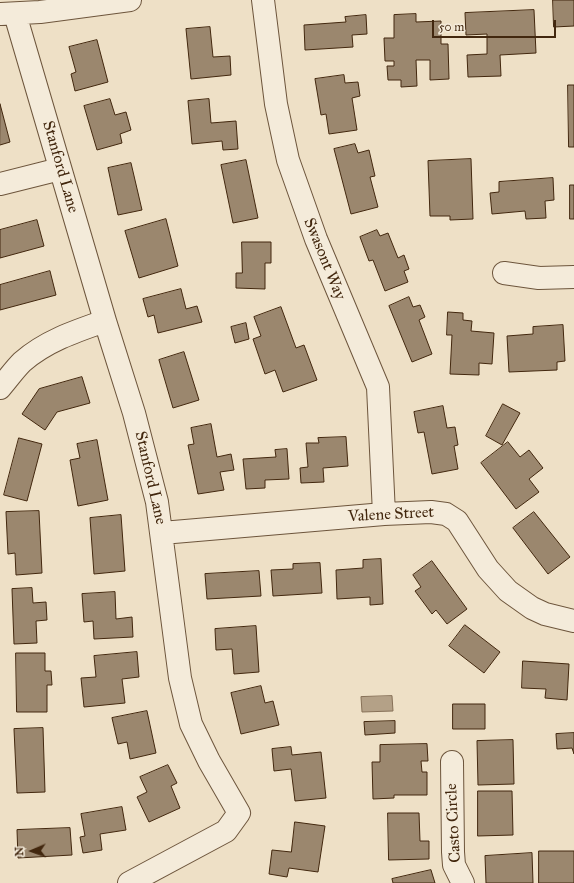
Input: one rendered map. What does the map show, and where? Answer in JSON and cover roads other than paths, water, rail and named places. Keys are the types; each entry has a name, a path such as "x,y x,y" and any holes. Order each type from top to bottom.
{"street":[{"path":"8,14 130,0"},
{"name":"Swasont Way","path":"263,0 279,122 288,160 300,199 326,266 378,387 384,514"},
{"name":"Stanford Lane","path":"8,14 60,169 134,413 157,502 176,657 191,724 209,761 239,814 226,831 129,883"},
{"path":"0,184 60,169"},
{"path":"504,273 544,278 574,277"},
{"path":"0,388 22,363 41,348 64,336 105,321"},
{"name":"Valene Street","path":"162,533 384,514 435,512 452,516 462,527 488,569 508,591 519,600 545,614 574,621"},
{"name":"Casto Circle","path":"452,762 454,866 463,883"}]}
